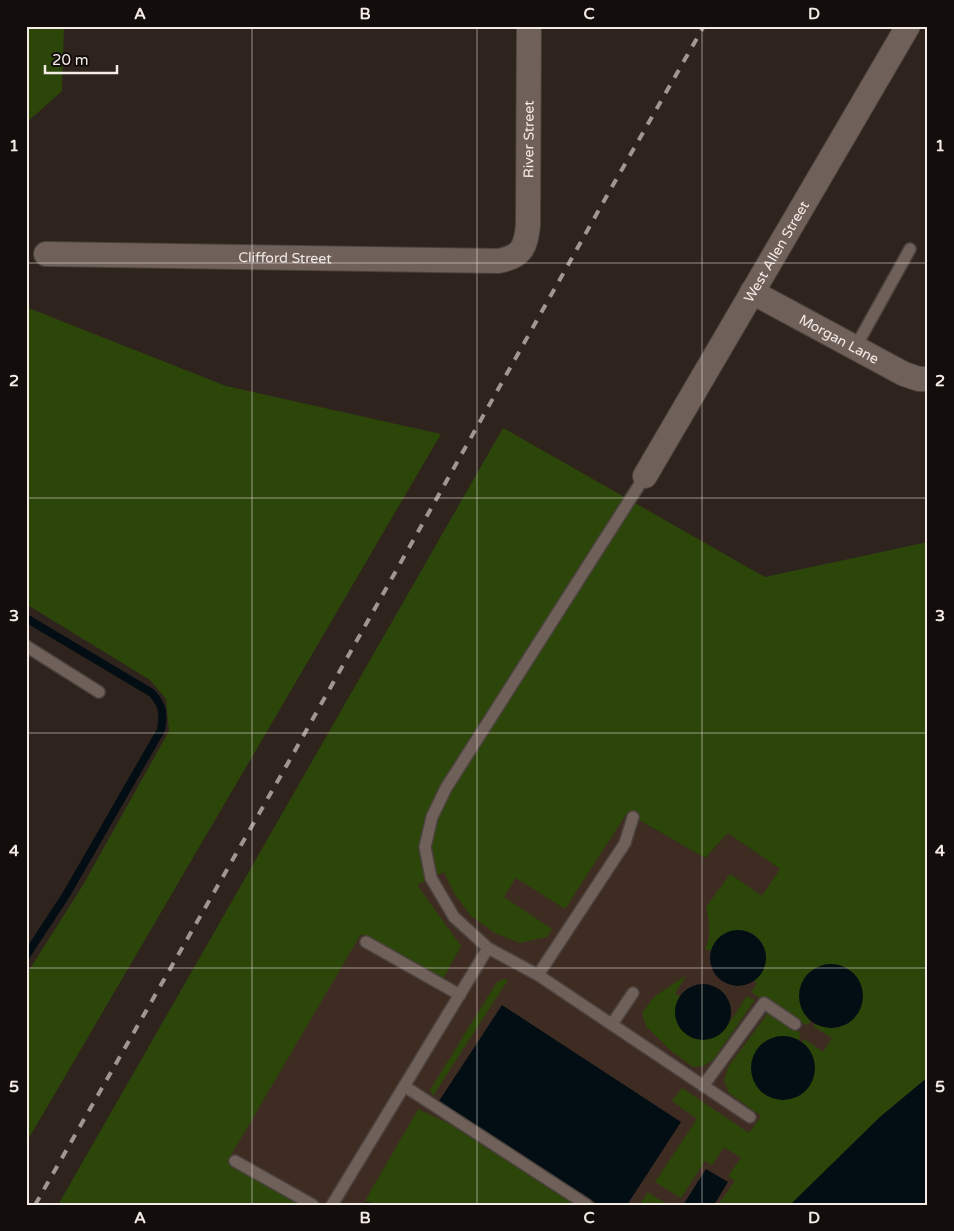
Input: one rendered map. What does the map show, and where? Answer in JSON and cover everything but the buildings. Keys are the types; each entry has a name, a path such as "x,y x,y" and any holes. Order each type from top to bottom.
{"street":[{"name":"River Street","path":"521,251 527,240 528,226 529,26"},
{"name":"West Allen Street","path":"645,476 908,26"},
{"name":"Clifford Street","path":"46,254 498,261 509,259 521,251"},
{"name":"Morgan Lane","path":"752,292 904,374 919,379 928,379"}],"lane":[{"path":"855,348 910,249"},
{"path":"645,476 446,788 432,817 425,847 431,878 454,917 488,948 538,975 750,1117"},
{"path":"26,646 99,692"},
{"path":"538,975 625,843 633,816"},
{"path":"366,942 460,995"},
{"path":"332,1205 488,948"},
{"path":"612,1024 633,993"},
{"path":"704,1086 764,1003 795,1024"},
{"path":"404,1086 587,1205"},
{"path":"235,1161 313,1205"}],"shaded area":[{"path":"602,797 705,858 728,833 780,869 763,896 898,990 725,1205 380,1205 365,1201 363,1205 219,1205 180,1183 332,924"},
{"path":"738,930 749,932 758,938 764,947 766,958 764,969 758,978 749,984 738,986 727,984 718,978 712,969 710,958 712,947 718,938 727,932"},
{"path":"831,964 849,970 857,978 863,996 857,1014 849,1022 831,1028 813,1022 805,1014 799,996 805,978 813,970"},
{"path":"703,984 714,986 723,992 729,1001 731,1012 729,1023 723,1032 714,1038 703,1040 692,1038 683,1032 677,1023 675,1012 677,1001 683,992 692,986"},
{"path":"502,1005 681,1122 627,1205 599,1205 439,1101"},
{"path":"783,1036 801,1042 809,1050 815,1068 809,1086 801,1094 783,1100 765,1094 757,1086 751,1068 757,1050 765,1042"},
{"path":"928,1077 928,1205 790,1205 880,1117"},
{"path":"706,1169 728,1182 714,1205 683,1205"}],"green space":[{"path":"26,26 64,26 62,91 26,123"},
{"path":"26,307 226,386 441,434 26,1143 26,975 83,885 169,731 166,699 150,680 26,604"},
{"path":"503,428 765,577 928,542 928,1077 880,1117 790,1205 718,1205 735,1181 728,1176 741,1158 724,1147 712,1165 705,1161 681,1198 655,1182 697,1119 672,1101 682,1088 749,1133 761,1116 729,1093 724,1081 728,1067 768,1013 801,1033 799,1036 801,1037 798,1040 791,1037 752,1060 756,1083 762,1092 770,1097 779,1099 789,1098 799,1093 809,1085 801,1044 804,1039 823,1052 832,1038 813,1026 814,1024 829,1028 840,1027 856,977 848,970 839,966 804,979 800,991 800,1002 811,1022 806,1025 764,996 760,998 751,992 757,984 754,981 764,968 766,954 764,947 755,936 747,931 715,942 711,951 705,949 709,933 706,907 730,874 762,896 780,869 728,833 705,858 627,813 565,909 516,878 504,897 552,929 547,937 520,943 495,933 471,916 455,895 444,872 417,885 461,946 442,981 361,934 227,1162 301,1205 58,1205"},
{"path":"686,975 675,994 680,996 676,1004 700,1039 709,1038 723,1030 747,996 755,1000 713,1060 703,1066 693,1067 670,1050 646,1026 642,1013 654,997"},
{"path":"504,979 508,980 433,1096 430,1090 497,982"},
{"path":"418,1109 448,1123 575,1205 380,1205 365,1201"},
{"path":"648,1192 668,1205 639,1205"}],"waterway":[{"path":"26,618 152,693 162,710 161,730 66,895 26,956"}],"railway":[{"path":"35,1205 288,763 704,26"}]}
